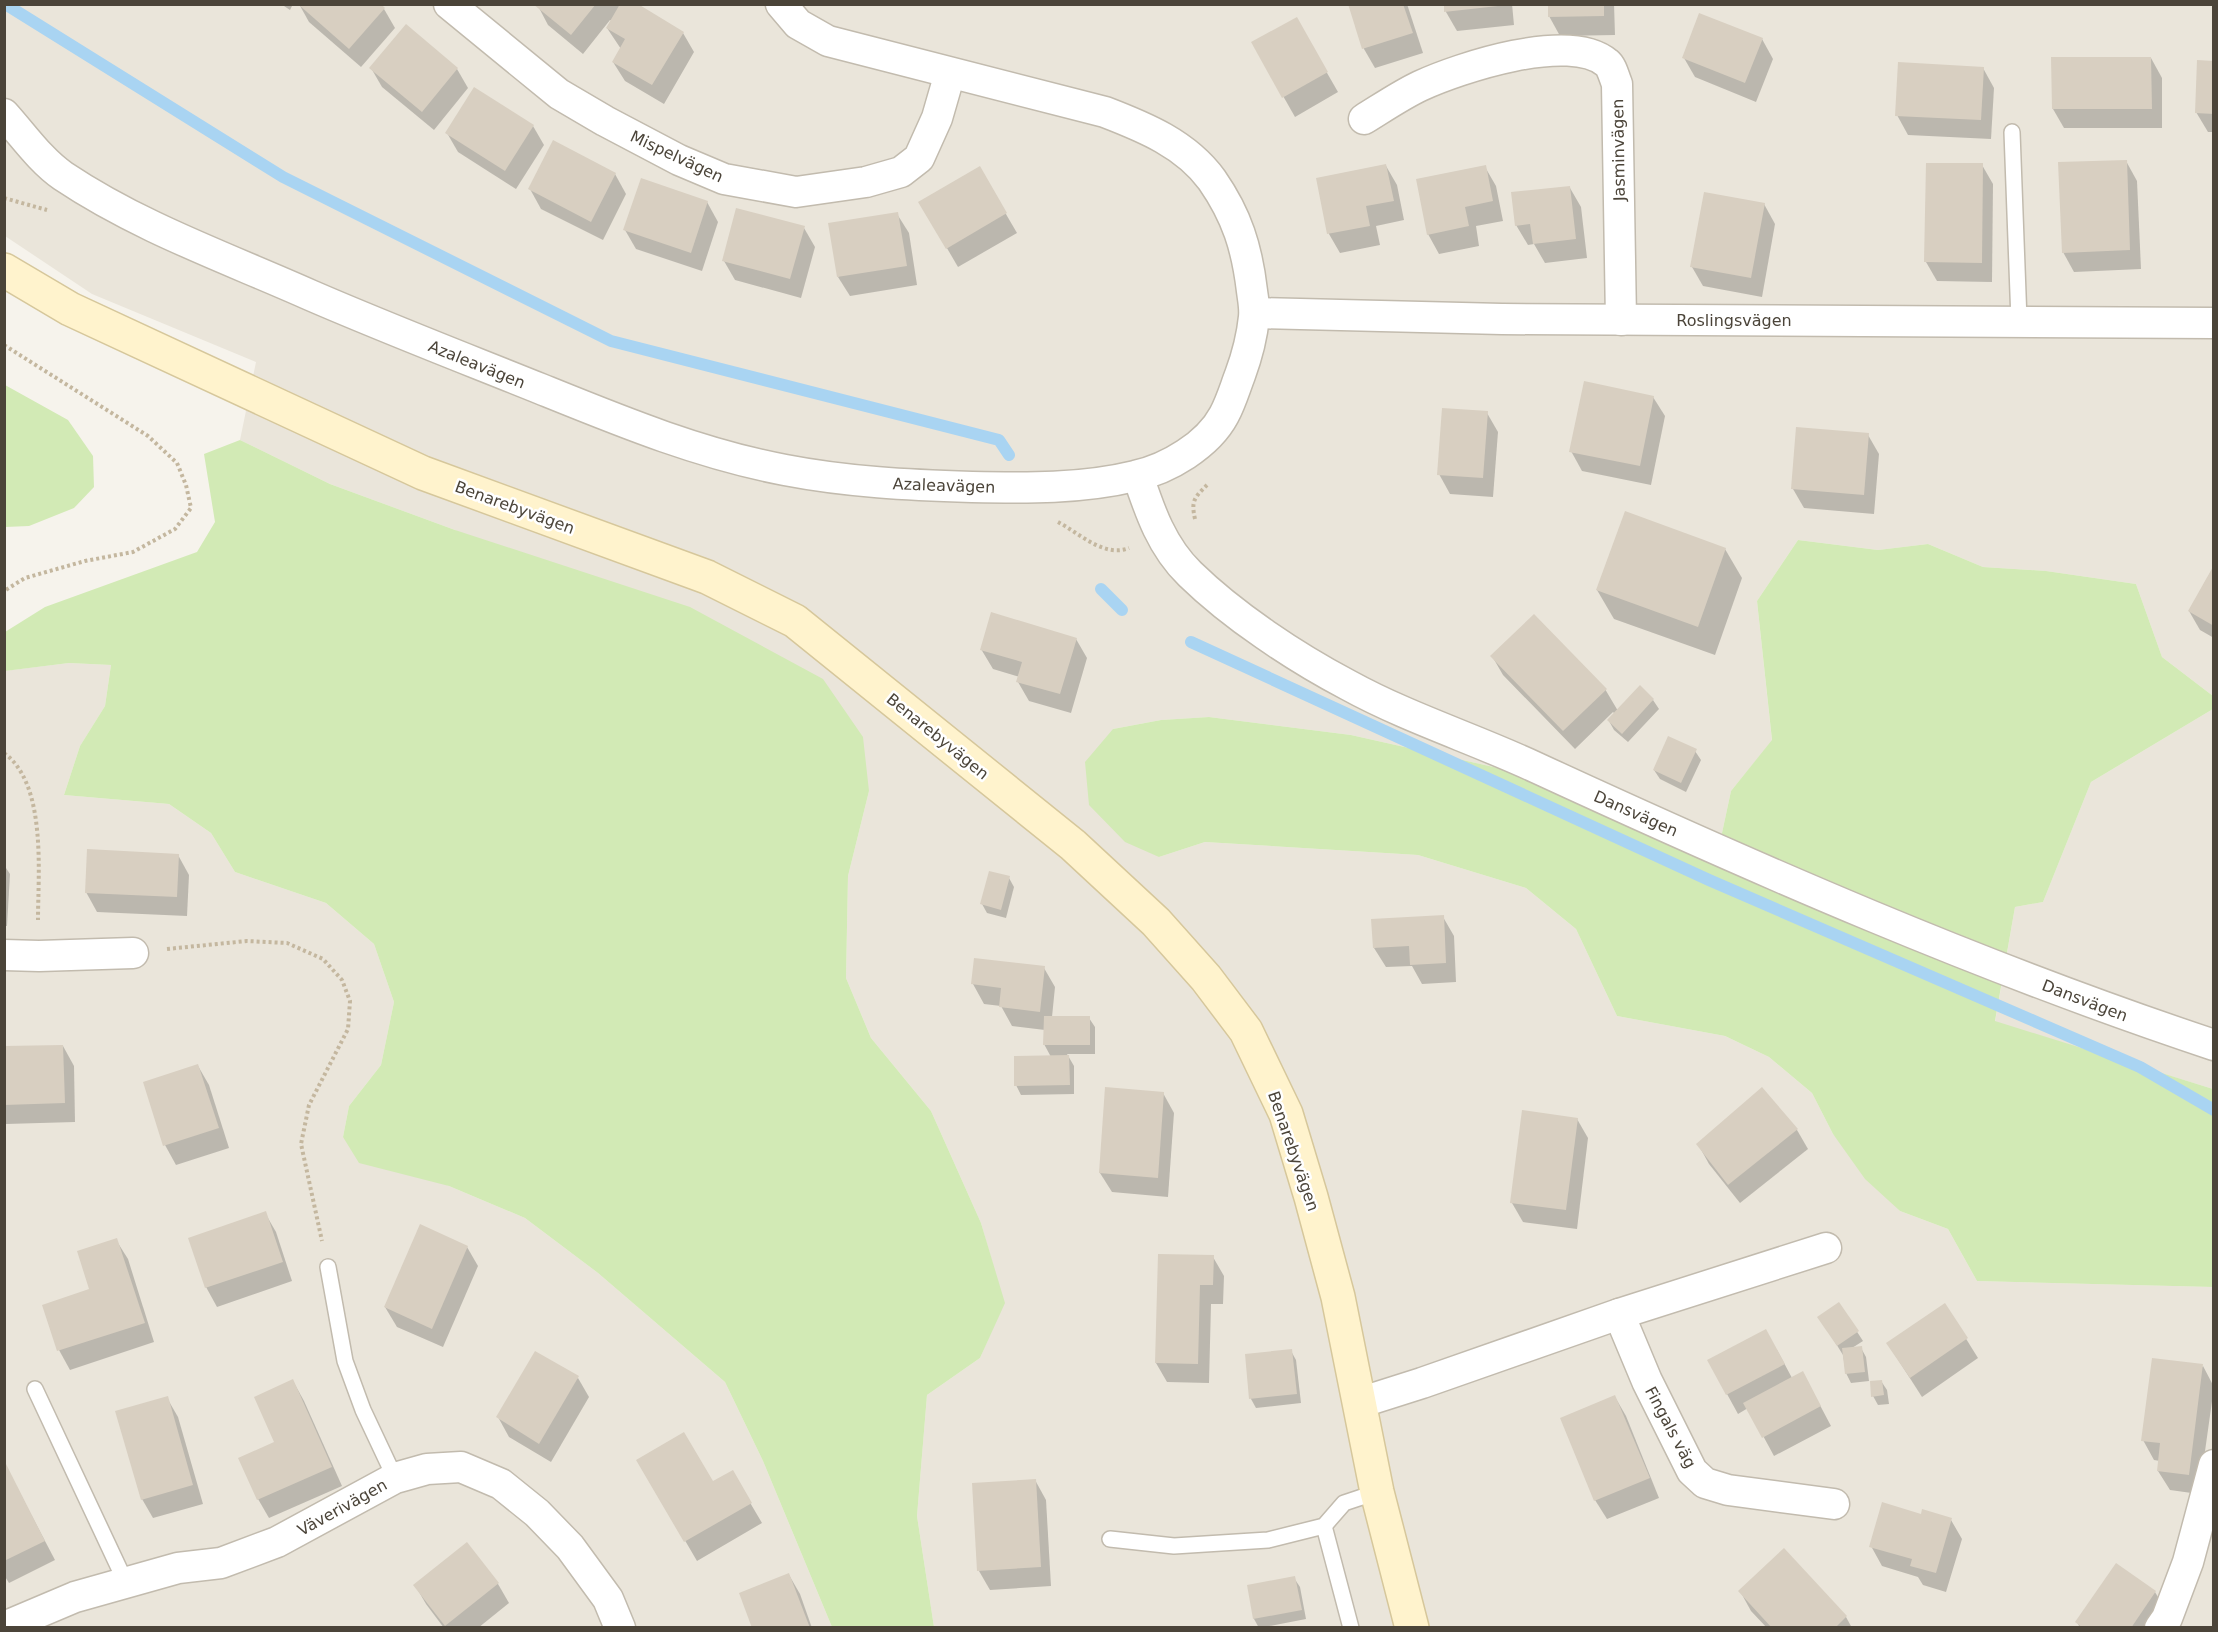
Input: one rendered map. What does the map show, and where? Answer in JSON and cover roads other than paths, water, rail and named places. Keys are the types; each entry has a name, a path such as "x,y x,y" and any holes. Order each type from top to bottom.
{"street":[{"name":"Mispelvägen","path":"450,4 559,94 605,121 679,160 724,179 796,192 866,182 901,172 919,158 938,118 950,73"},
{"name":"Azaleavägen","path":"4,114 36,151 59,173 121,212 374,323 633,426 729,457 784,470 853,481 915,485 1037,487 1089,484 1138,476 1185,455 1204,439 1223,418 1248,352 1255,313 1248,257 1234,217 1210,177 1184,151 1147,128 1105,112 828,41 798,24 781,4"},
{"name":"Jasminvägen","path":"1364,118 1420,86 1492,60 1547,51 1587,52 1608,64 1617,84 1621,320"},
{"name":"Benarebyvägen","path":"4,270 70,309 423,473 707,577 795,621 1073,845 1156,922 1206,978 1246,1031 1286,1114 1338,1296 1377,1492 1412,1628"},
{"name":"Roslingsvägen","path":"1255,313 1621,320 2214,323"},
{"name":"Dansvägen","path":"1138,476 1160,537 1188,572 1227,606 1293,653 1349,686 1532,766 1639,816 1867,914 2112,1011 2214,1045"},
{"path":"4,955 133,953"},
{"path":"1359,1403 1619,1314 1826,1248"},
{"name":"Fingals väg","path":"1619,1314 1647,1381 1692,1471 1705,1484 1728,1490 1834,1504"},
{"path":"2160,1628 2167,1618 2188,1562 2214,1465"},
{"name":"Väverivägen","path":"4,1628 75,1597 178,1568 220,1563 277,1542 395,1478 427,1469 461,1467 501,1484 537,1513 570,1547 608,1599 620,1628"}],"lane":[{"path":"2012,132 2019,321"},
{"path":"328,1268 345,1361 363,1410 395,1478"},
{"path":"35,1389 126,1583"},
{"path":"1110,1539 1174,1546 1268,1540 1324,1526 1344,1503 1377,1492"},
{"path":"1324,1526 1351,1628"}],"waterway":[{"path":"5,4 283,177 611,341 999,440 1009,455"},
{"path":"1101,589 1122,610"},
{"path":"1191,642 1709,880 2140,1067 2214,1110"}]}
